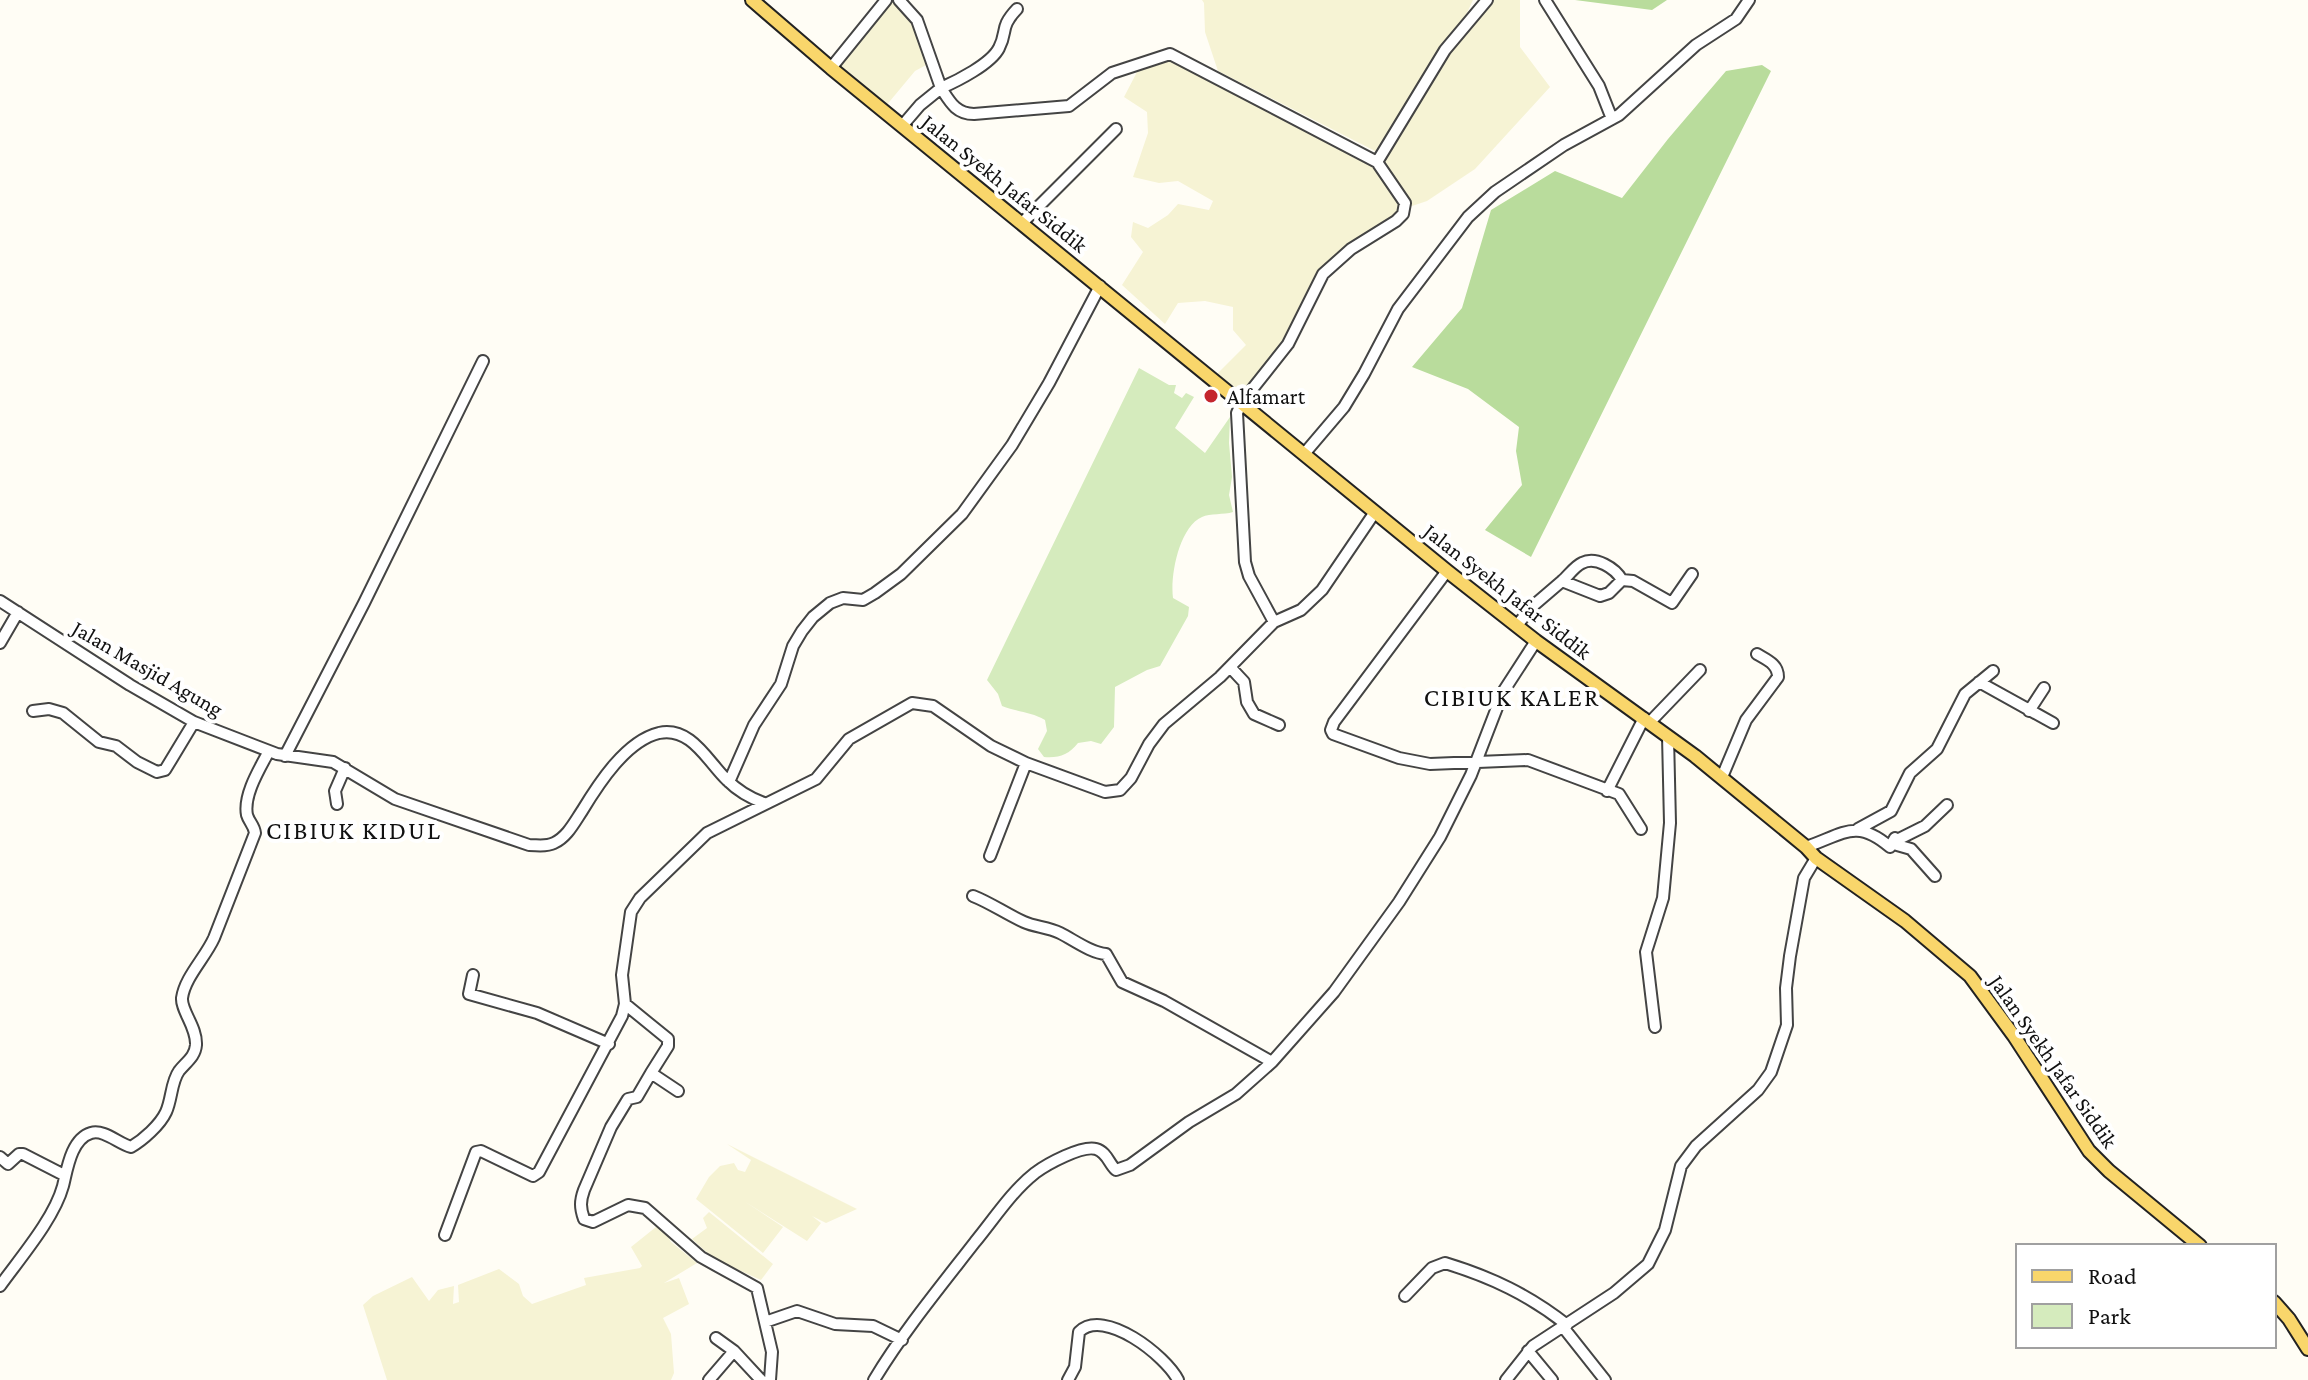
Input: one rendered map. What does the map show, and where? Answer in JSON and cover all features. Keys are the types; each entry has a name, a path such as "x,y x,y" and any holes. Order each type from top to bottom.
{"main road":[{"name":"Jalan Syekh Jafar Siddik","path":"752,0 1447,571 1536,641 1722,777 1816,858 1913,927 1970,976 2014,1036 2089,1151 2198,1244"},
{"path":"2276,1304 2308,1349"}],"street":[{"path":"831,68 886,0"},
{"path":"899,0 917,20 941,88 956,109 967,114 1064,106 1077,102 1115,72 1170,54 1377,162 1405,203 1403,214 1396,221 1351,249 1328,269 1288,344 1242,402 1237,421 1245,562 1249,576 1274,622"},
{"path":"1377,162 1445,50 1487,0"},
{"path":"1545,0 1599,86 1612,119"},
{"path":"1304,454 1344,407 1398,309 1468,217 1495,192 1564,145 1612,119 1696,45 1736,19 1749,0"},
{"path":"902,126 920,105 941,88 958,81 997,51 1003,27 1017,9"},
{"path":"1022,223 1116,129"},
{"path":"729,782 754,725 781,684 793,646 802,631 830,603 843,598 863,600 901,574 962,514 1012,445 1100,286"},
{"path":"285,756 483,361"},
{"path":"445,1235 476,1152 481,1151 537,1176 619,1026 625,1004 622,975 628,922 635,903 707,833 816,779 849,739 912,703 933,706 991,746 1026,763 1105,792 1120,790 1131,778 1164,724 1230,667 1274,622 1301,610 1322,590 1375,512"},
{"path":"1517,625 1534,605 1581,563 1605,565 1617,571 1622,580"},
{"path":"1447,571 1331,730 1337,737 1411,761 1430,764 1528,760 1619,794 1641,829"},
{"path":"1562,581 1600,596 1622,580 1635,581 1672,603 1692,574"},
{"name":"Jalan Masjid Agung","path":"0,601 130,685 194,722 285,756 327,761 408,804 529,845 546,846 557,842 572,827 615,766 632,748 653,735 670,732 688,739 729,782 764,803"},
{"path":"0,643 18,612"},
{"path":"874,1380 944,1282 1013,1195 1035,1173 1053,1161 1094,1148 1104,1153 1114,1169 1121,1170 1158,1147 1189,1122 1236,1094 1272,1062 1334,992 1399,902 1440,837 1476,763 1503,692 1536,641"},
{"path":"1722,777 1746,720 1778,677 1773,663 1757,654"},
{"path":"1230,667 1244,682 1247,702 1254,714 1279,725"},
{"path":"1607,791 1647,720 1700,670"},
{"path":"1806,847 1858,829 1891,811 1910,773 1937,749 1963,697 1993,671"},
{"path":"1979,682 2053,723"},
{"path":"2029,711 2044,688"},
{"path":"33,711 49,709 63,713 99,742 116,746 157,772 165,770 194,722"},
{"path":"1655,1027 1646,952 1663,898 1670,823 1668,736"},
{"path":"0,1286 36,1238 62,1190 72,1155 87,1135 102,1134 131,1147 166,1112 176,1076 195,1048 193,1023 182,998 190,979 207,954 255,833 255,827 247,816 248,798 269,751"},
{"path":"990,856 1026,763"},
{"path":"337,804 335,791 345,768"},
{"path":"1895,841 1925,826 1947,805"},
{"path":"1858,829 1873,834 1890,847 1895,838 1902,848 1911,849 1935,876"},
{"path":"1506,1380 1528,1351 1614,1293 1648,1264 1665,1230 1681,1166 1696,1146 1758,1090 1771,1072 1787,1025 1786,988 1804,878 1816,858"},
{"path":"973,896 1022,921 1042,925 1086,945 1096,953 1106,954 1122,982 1164,1001 1272,1062"},
{"path":"473,975 468,991 470,994 537,1013 609,1044"},
{"path":"625,1004 668,1039 668,1046 637,1097 628,1099 611,1127 581,1199 584,1219 599,1221 628,1205 645,1208 701,1257 757,1288 774,1361 770,1380"},
{"path":"651,1073 678,1091"},
{"path":"0,1157 8,1164 23,1154 64,1175"},
{"path":"1405,1296 1432,1268 1445,1263 1503,1283 1528,1297 1565,1326 1605,1380"},
{"path":"765,1322 797,1311 835,1324 873,1326 902,1340"},
{"path":"1068,1380 1075,1367 1079,1332 1087,1326 1096,1325 1117,1329 1138,1341 1166,1362 1178,1380"},
{"path":"716,1338 734,1351 761,1380"},
{"path":"709,1380 734,1351"},
{"path":"1528,1351 1552,1380"}],"shaded area":[{"path":"885,0 898,0 921,28 928,64 915,71 885,107 831,69"},
{"path":"1202,0 1473,0 1459,30 1487,0 1520,0 1520,47 1550,87 1475,169 1427,201 1406,208 1323,274 1279,357 1242,402 1217,374 1246,345 1233,330 1233,307 1205,301 1178,303 1165,324 1122,285 1143,252 1131,237 1133,222 1148,228 1178,204 1209,210 1213,201 1178,181 1159,183 1133,177 1148,133 1147,112 1124,97 1137,72 1117,71 1170,54 1377,162 1381,154 1218,71 1205,32"},
{"path":"727,1144 857,1209 826,1223 812,1216 821,1223 807,1241 744,1201 783,1227 763,1253 696,1199 709,1177 720,1166 734,1163 738,1170 745,1172 751,1160"},
{"path":"709,1212 773,1264 761,1280 714,1259 692,1239 707,1228 703,1218"},
{"path":"661,1223 671,1242 697,1263 664,1283 679,1278 689,1304 663,1318 671,1334 674,1373 671,1380 387,1380 363,1305 373,1296 412,1277 429,1301 438,1290 454,1286 453,1304 459,1302 458,1285 499,1269 519,1284 523,1296 532,1304 586,1285 584,1278 640,1268 642,1266 631,1247"}],"green space":[{"path":"1575,0 1667,0 1652,10"},
{"path":"1762,65 1771,71 1531,557 1485,530 1522,485 1516,451 1519,427 1468,389 1412,367 1462,308 1491,210 1555,171 1622,198 1726,71"},
{"path":"1139,368 1169,385 1176,385 1174,393 1182,398 1186,393 1194,397 1175,428 1205,453 1230,417 1232,477 1229,495 1233,512 1202,517 1187,531 1178,553 1172,589 1173,598 1189,607 1188,616 1160,666 1115,687 1114,727 1101,744 1091,741 1078,743 1063,755 1044,757 1038,749 1047,731 1045,720 1002,706 998,694 987,680"}],"place":[{"name":"Alfamart","path":"1211,396"}],"district":[{"name":"CIBIUK KALER","path":"1512,697"},
{"name":"CIBIUK KIDUL","path":"354,830"}]}
